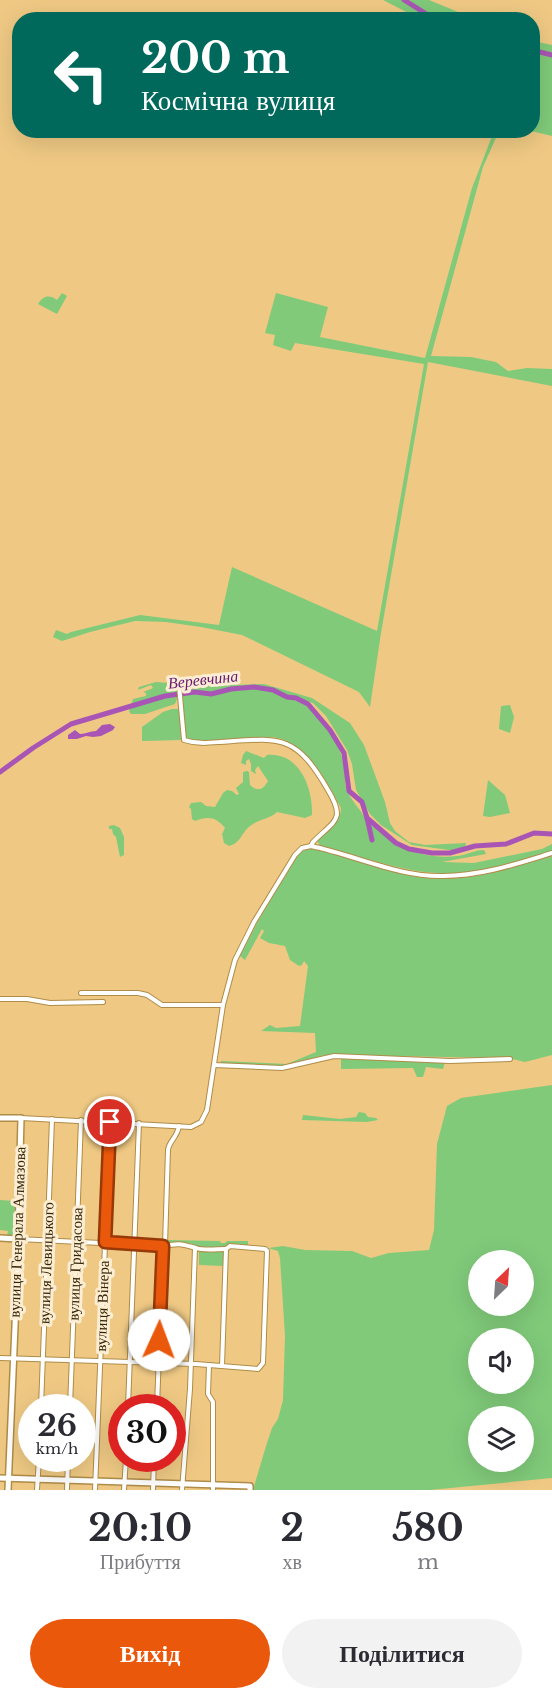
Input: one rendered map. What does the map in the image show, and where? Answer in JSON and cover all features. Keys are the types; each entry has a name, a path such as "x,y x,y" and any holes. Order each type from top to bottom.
{"street":[{"path":"179,688 184,740 199,744 277,740 296,749 310,762 335,801 338,811 335,820 311,846"},
{"path":"0,1118 196,1126 203,1119 207,1110 223,1005 236,960 254,922 295,855 302,848 311,846 372,864 441,876 467,875 499,869 552,853"},
{"path":"81,993 138,993 147,995 162,1005 223,1005"},
{"path":"0,999 27,999 50,1003 103,1002"},
{"path":"214,1065 282,1068 333,1056 450,1061 510,1059"},
{"name":"вулиця Генерала Алмазова","path":"8,1490 21,1118"},
{"name":"вулиця Левицького","path":"41,1394 52,1119"},
{"name":"вулиця Гридасова","path":"71,1394 81,1120"},
{"name":"вулиця Вінера","path":"95,1490 110,1122"},
{"path":"129,1394 139,1124"},
{"path":"158,1394 168,1150 169,1144 178,1134 179,1126"},
{"path":"0,1238 186,1244 195,1248 266,1249 263,1365 256,1369 209,1365 0,1358"},
{"path":"182,1487 191,1365 195,1248"},
{"path":"222,1366 226,1248"},
{"path":"209,1365 208,1394 213,1402 213,1488"},
{"path":"37,1490 38,1472"},
{"path":"67,1472 67,1490"},
{"path":"124,1490 125,1472"},
{"path":"153,1472 153,1490"},
{"path":"0,1478 250,1488"}],"green space":[{"path":"383,0 429,0 458,12 406,12"},
{"path":"540,42 552,45 552,136 540,133"},
{"path":"491,138 496,138 483,167 431,356 471,357 496,362 508,371 527,368 552,369 552,386 428,362 370,707 359,692 242,635 166,622 135,621 62,641 53,637 56,630 67,634 140,615 219,625 232,567 377,631 424,364 295,343 291,351 273,345 275,335 265,333 276,293 328,307 320,337 425,358 472,188"},
{"path":"62,293 67,296 57,314 38,304 46,297 57,300"},
{"path":"156,682 169,683 177,687 175,704 145,714 131,714 129,711 133,699 146,696 143,692 153,688 151,685 138,690 139,687"},
{"path":"264,684 312,698 350,723 364,745 385,802 390,823 395,831 409,842 425,845 466,843 464,852 412,845 381,825 370,814 356,790 352,764 347,750 326,716 313,703 282,693 288,698 307,705 320,719 341,754 346,788 350,797 366,820 399,844 432,856 457,856 484,850 486,854 442,862 474,863 542,849 552,844 552,851 493,868 439,873 405,869 320,846 317,840 339,818 341,808 320,772 299,749 279,738 201,742 191,741 183,733 180,690 182,687 194,689 200,686"},
{"path":"510,705 514,717 510,733 499,729 501,706"},
{"path":"180,709 181,740 142,741 142,727 163,712"},
{"path":"246,751 264,758 267,755 278,756 296,765 307,783 312,815 305,818 277,812 250,826 236,843 229,846 224,843 222,834 225,828 222,824 212,818 195,821 192,819 189,807 191,803 201,802 206,806 215,807 227,790 239,794 236,788 243,782 243,772 249,772 250,785 253,787 260,789 264,786 268,781 258,766 255,770 256,774 251,771 249,759 246,765 241,763"},
{"path":"488,780 505,795 510,813 483,816"},
{"path":"114,825 120,828 124,837 124,855 120,857 116,837 112,829 109,829 109,826"},
{"path":"313,848 396,872 441,879 489,873 552,856 552,1055 525,1062 508,1058 325,1055 280,1066 220,1064 221,1061 287,1064 316,1052 315,1033 261,1031 270,1025 276,1028 300,1026 308,966 304,961 299,966 290,960 285,946 269,943 260,938 264,931 262,929 245,960 240,956 297,856 302,851"},
{"path":"341,1059 445,1062 443,1069 426,1067 423,1077 417,1077 413,1068 341,1069"},
{"path":"552,1085 552,1478 430,1490 253,1490 283,1400 285,1336 280,1258 278,1251 268,1248 283,1246 305,1250 352,1251 371,1258 389,1253 429,1250 434,1230 437,1144 447,1106 461,1098"},
{"path":"359,1112 378,1120 367,1122 302,1120 303,1115 340,1119 356,1117"},
{"path":"15,1194 17,1194 16,1237 7,1236 8,1231 0,1230 0,1200 14,1201"},
{"path":"168,1240 220,1241 221,1243 248,1241 248,1246 198,1248 190,1243 169,1243"},
{"path":"199,1249 223,1250 223,1266 199,1265"}],"shaded area":[{"path":"110,724 115,727 113,730 101,736 68,739 68,735 75,730 84,734 96,731 102,725"}],"waterway":[{"name":"Веревчина","path":"404,0 423,12"},
{"name":"Веревчина","path":"540,52 552,55"},
{"name":"Веревчина","path":"0,772 71,724 165,696 195,692 211,694 254,687 273,690 308,704 330,730 344,753 349,791 362,802 367,818 396,843 409,849 450,853 475,846 506,844 534,833 552,834"},
{"path":"367,818 372,840"}],"route":[{"path":"110,1122 105,1242 163,1246 159,1340"}]}
